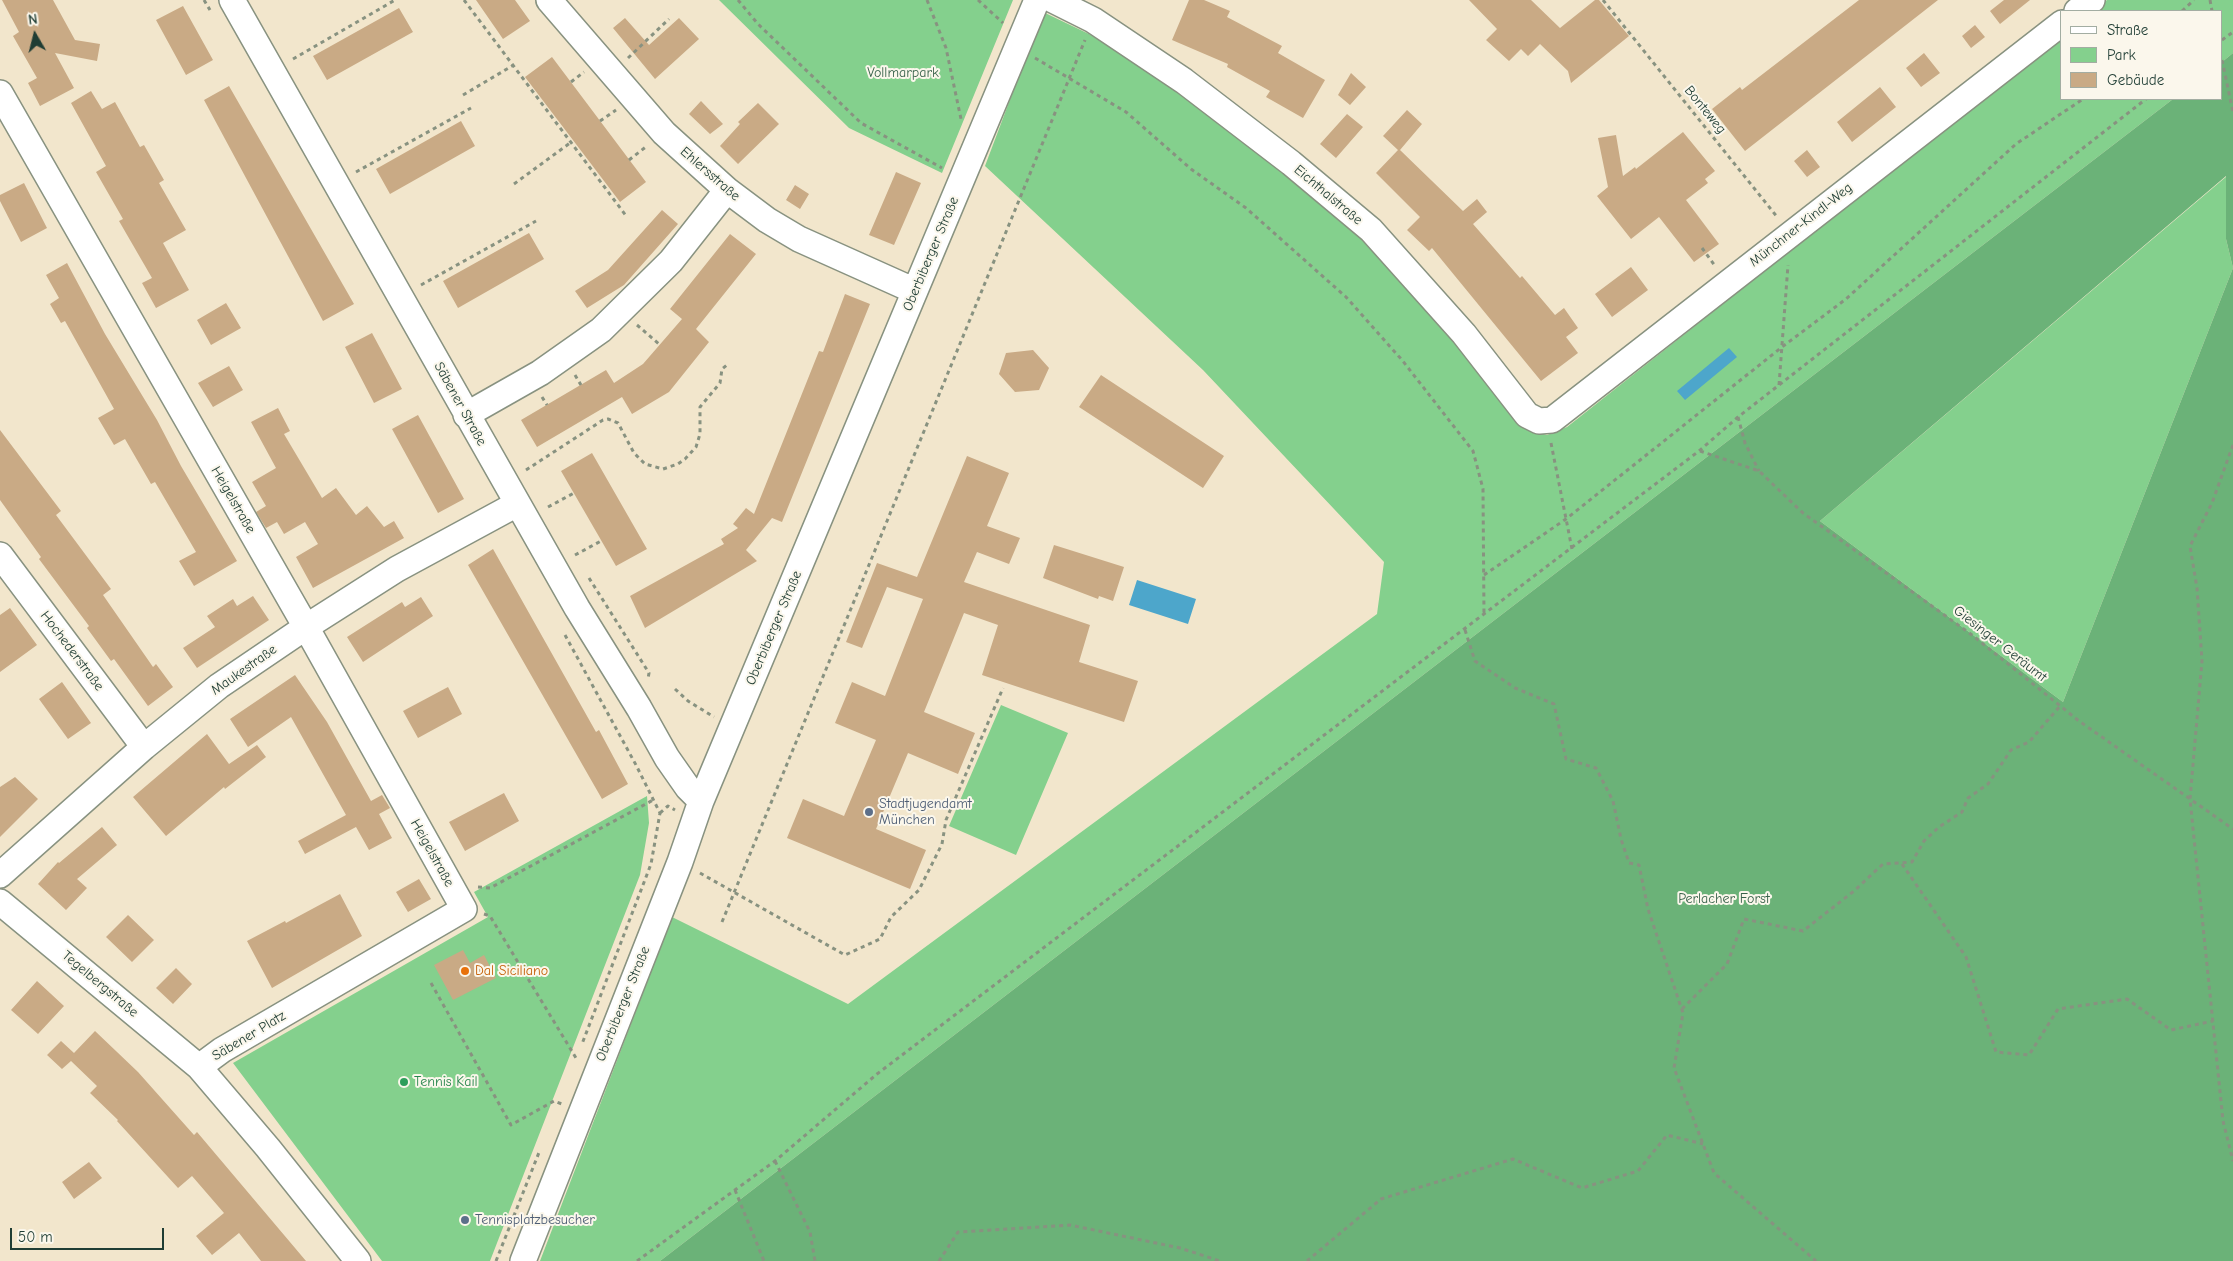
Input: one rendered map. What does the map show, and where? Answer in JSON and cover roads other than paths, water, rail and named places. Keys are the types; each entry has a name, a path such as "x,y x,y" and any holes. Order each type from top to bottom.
{"street":[{"name":"Säbener Straße","path":"232,0 517,504 667,758 688,788 701,800"},
{"name":"Ehlersstraße","path":"549,0 611,74 664,132 727,190 767,220 799,239 916,291"},
{"name":"Oberbiberger Straße","path":"523,1261 570,1107 680,862 701,800 1037,0"},
{"path":"1053,0 1085,11"},
{"path":"2078,10 2092,0"},
{"name":"Eichthalstraße","path":"1085,11 1184,81 1291,163 1371,230 1464,334 1527,415 1543,421"},
{"name":"Münchner-Kindl-Weg","path":"1543,421 1552,420 2060,25"},
{"name":"Heigelstraße","path":"0,93 306,627 464,909"},
{"path":"466,415 570,353 622,311 671,262 727,190"},
{"name":"Maukestraße","path":"0,875 144,746 220,686 306,627 397,569 517,504"},
{"name":"Hochederstraße","path":"0,555 144,746"},
{"name":"Tegelbergstraße","path":"0,902 199,1067"},
{"name":"Säbener Platz","path":"358,1261 268,1148 199,1067 222,1050 464,909"}],"water":[{"path":"1729,348 1737,357 1685,400 1677,391"},
{"path":"1137,580 1196,599 1188,624 1129,605"}],"place":[{"name":"Stadtjugendamt München","path":"869,812"},
{"name":"Dal Siciliano","path":"465,971"},
{"name":"Tennis Kail","path":"404,1082"},
{"name":"Tennisplatzbesucher","path":"465,1220"}],"park label":[{"name":"Vollmarpark","path":"903,73"},
{"name":"Perlacher Forst","path":"1724,899"}]}
